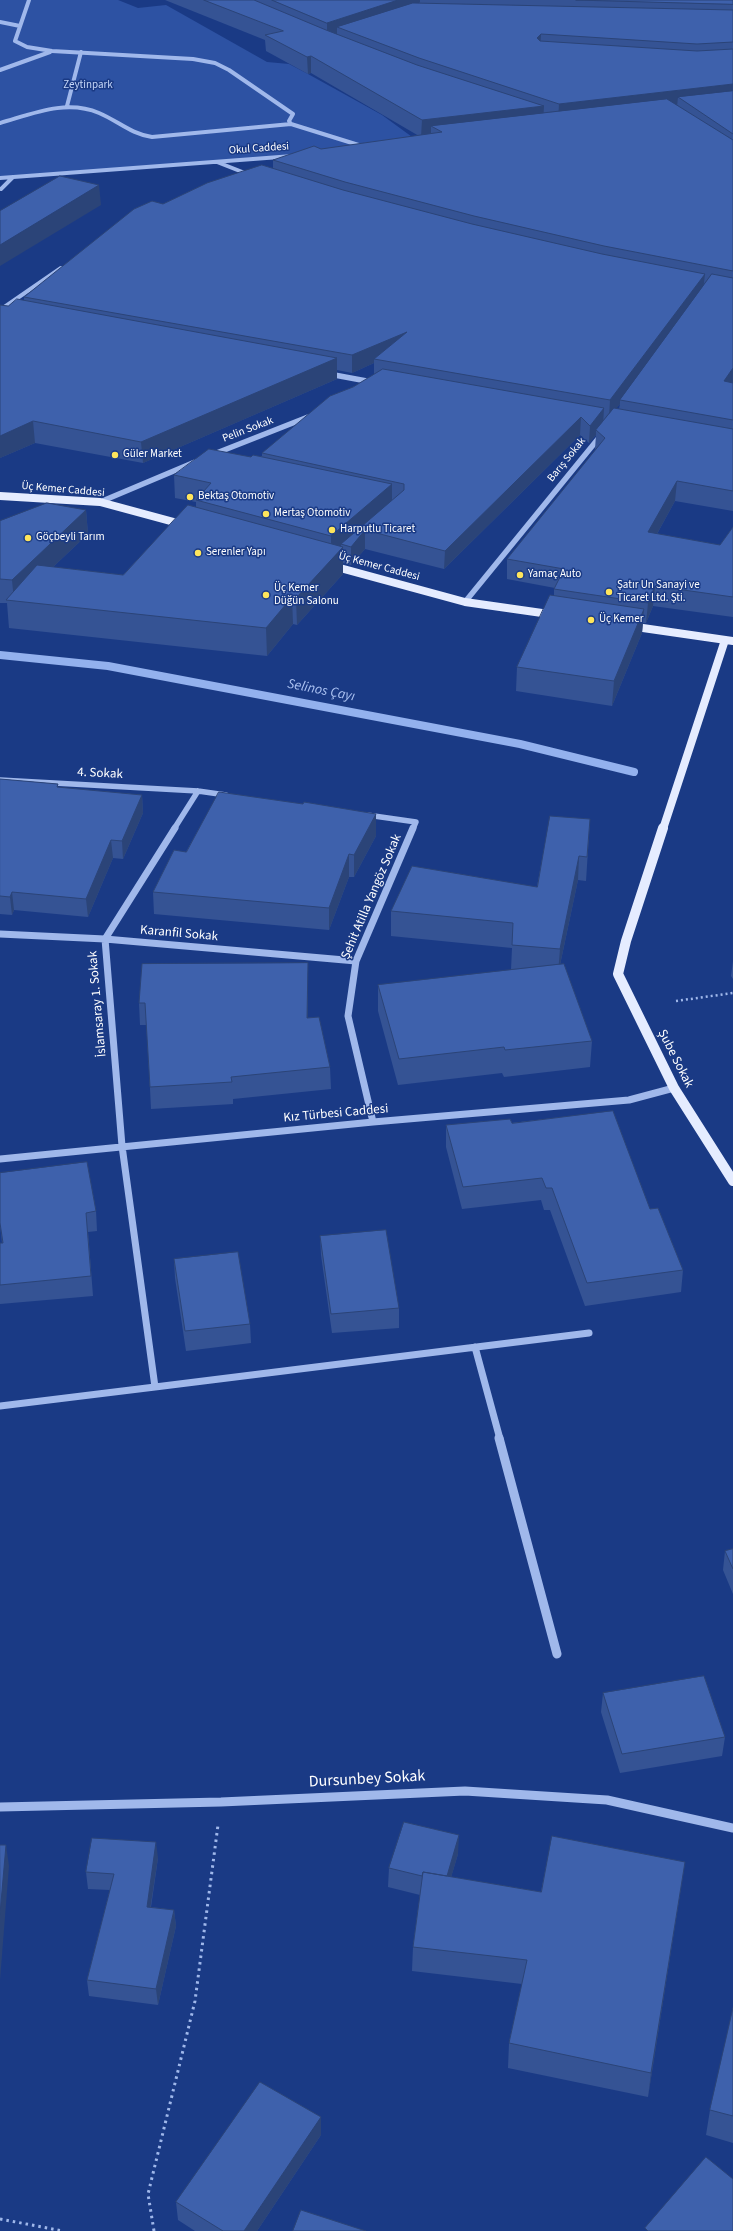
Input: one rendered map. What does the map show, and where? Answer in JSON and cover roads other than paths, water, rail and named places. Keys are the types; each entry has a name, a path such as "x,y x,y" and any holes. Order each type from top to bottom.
{"main road":[{"name":"Üç Kemer Caddesi","path":"0,496 100,502 195,527"},
{"name":"Üç Kemer Caddesi","path":"330,563 465,602 567,617"},
{"path":"621,625 729,640"},
{"name":"Şube Sokak","path":"729,640 718,667 626,941 618,974 674,1088 733,1181"}],"street":[{"path":"29,0 15,41 27,46 52,51 193,59 216,63 229,70 293,114 290,120 291,124"},
{"path":"0,22 20,26"},
{"path":"0,70 52,51"},
{"path":"67,106 81,52"},
{"path":"0,123 67,106 91,109 133,133 152,137 291,124 367,148 352,149"},
{"name":"Okul Caddesi","path":"0,178 299,155"},
{"path":"214,162 256,176"},
{"path":"238,178 248,174"},
{"path":"1,189 13,177"},
{"path":"0,310 64,266"},
{"path":"0,313 8,314"},
{"path":"326,373 381,383 369,390"},
{"name":"Pelin Sokak","path":"211,455 314,415"},
{"name":"Barış Sokak","path":"465,602 605,430"},
{"path":"100,502 196,461 204,460"},
{"name":"4. Sokak","path":"0,780 198,791 237,796"},
{"name":"İslamsaray 1. Sokak","path":"155,1387 122,1146 105,939 198,791"},
{"name":"Şehit Atilla Yangöz Sokak","path":"362,814 416,822 356,961 348,1016 373,1122"},
{"name":"Karanfil Sokak","path":"0,934 105,939 356,961"},
{"name":"Kız Türbesi Caddesi","path":"0,1159 373,1122 629,1100 674,1088"},
{"path":"0,1406 589,1333"},
{"path":"475,1347 557,1654"},
{"name":"Dursunbey Sokak","path":"0,1807 221,1802 465,1791 607,1800 733,1828"}],"waterway":[{"name":"Selinos Çayı","path":"0,655 108,666 520,744 634,772"}],"place":[{"name":"Güler Market","path":"115,455"},
{"name":"Bektaş Otomotiv","path":"190,497"},
{"name":"Mertaş Otomotiv","path":"266,514"},
{"name":"Harputlu Ticaret","path":"332,530"},
{"name":"Göçbeyli Tarım","path":"28,538"},
{"name":"Serenler Yapı","path":"198,553"},
{"name":"Yamaç Auto","path":"520,575"},
{"name":"Şatır Un Sanayi ve Ticaret Ltd. Şti.","path":"609,592"},
{"name":"Üç Kemer Düğün Salonu","path":"266,595"},
{"name":"Üç Kemer","path":"591,620"}],"park label":[{"name":"Zeytinpark","path":"88,86"}]}
